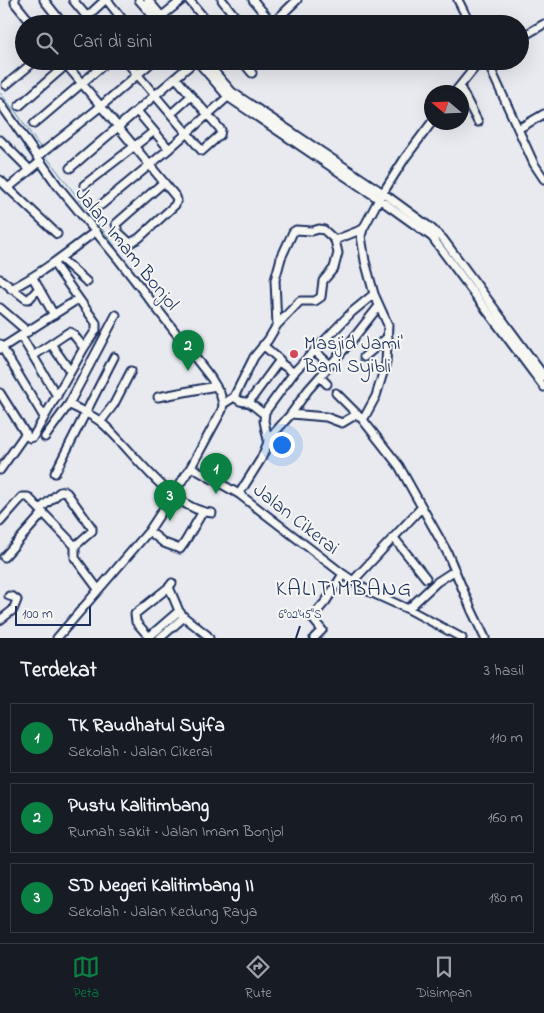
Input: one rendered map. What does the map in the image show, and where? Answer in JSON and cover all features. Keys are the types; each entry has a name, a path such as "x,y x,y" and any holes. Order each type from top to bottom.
{"street":[{"path":"15,0 15,4 24,15"},
{"path":"44,0 56,15"},
{"path":"73,0 85,15"},
{"path":"89,15 106,0 118,15"},
{"path":"139,0 152,15"},
{"path":"148,0 154,15"},
{"path":"164,15 182,0"},
{"path":"189,0 202,15"},
{"path":"223,0 234,15"},
{"path":"253,0 265,15"},
{"path":"279,15 288,3 298,0"},
{"path":"458,0 466,15"},
{"path":"529,33 544,24"},
{"path":"6,85 24,70"},
{"path":"19,106 57,70"},
{"path":"70,70 100,107 118,127 164,182 176,197 176,203 139,238 130,243 118,232 116,224 164,182"},
{"path":"34,124 98,70"},
{"path":"133,70 186,133 203,150 221,132 221,129 176,78"},
{"path":"8,188 29,170 42,155 143,70"},
{"path":"70,168 185,70"},
{"path":"205,70 230,95 431,228 443,239 544,376"},
{"path":"212,70 230,95"},
{"path":"462,85 473,70"},
{"path":"491,70 534,164 544,179"},
{"path":"101,205 169,149 230,95"},
{"path":"171,114 191,96"},
{"name":"Jalan Imam Bonjol","path":"0,103 42,155 57,185 96,231 220,393 230,400"},
{"path":"469,108 478,122"},
{"path":"138,111 153,132 169,149"},
{"path":"518,129 544,114"},
{"path":"362,420 376,396 382,379 386,362 388,337 388,325 374,294 361,240 363,229 405,158 426,130"},
{"path":"84,186 153,132"},
{"path":"0,140 29,170"},
{"path":"0,180 58,234"},
{"path":"381,196 425,231 439,245 544,387"},
{"path":"57,638 149,532 191,467 254,357 277,325 300,301 315,301 321,298 323,282 334,268 338,253 335,240 322,229 312,231 300,229 293,232 281,258 275,280 277,325"},
{"path":"335,240 363,229"},
{"path":"11,289 33,278 54,264 96,231"},
{"path":"60,258 87,282"},
{"path":"0,393 29,438 34,437 70,371 96,330 97,326 54,264"},
{"path":"33,278 54,315"},
{"path":"0,279 26,299 29,299 39,288"},
{"path":"268,440 264,414 294,373 352,312 374,294"},
{"path":"44,416 1,347 28,332 78,299"},
{"path":"234,491 261,459 268,440 379,306"},
{"path":"0,308 28,332"},
{"path":"45,436 69,404 116,315"},
{"path":"33,356 70,332 84,348"},
{"path":"21,336 57,396"},
{"path":"364,357 388,337"},
{"path":"51,344 70,371"},
{"path":"263,345 294,373"},
{"path":"315,351 330,365"},
{"path":"55,473 114,358"},
{"path":"249,402 280,361"},
{"path":"101,421 114,404 131,371"},
{"path":"320,377 327,384"},
{"path":"158,397 216,386"},
{"path":"336,393 362,420 393,458 447,552 485,638"},
{"path":"230,400 249,402 264,414"},
{"path":"69,404 101,421 173,496 202,513 212,513"},
{"path":"291,414 326,416 340,423 356,414"},
{"path":"0,470 26,434"},
{"name":"Jalan Cikerai","path":"191,467 234,491 353,581 379,597 408,609 450,635 462,638"},
{"path":"4,557 42,511 60,492 64,491 92,528 92,531 74,546"},
{"path":"0,522 24,496 28,496 74,546 75,558 98,589"},
{"path":"353,581 422,507"},
{"path":"149,532 164,543 180,549 202,513"},
{"path":"394,538 426,578"},
{"path":"408,609 442,578 454,571"},
{"path":"314,638 322,630 313,619 313,616 326,601 343,574"},
{"path":"181,614 150,638 136,622 135,614 170,585 181,614 209,638"},
{"path":"0,620 16,606 16,600 9,596"},
{"path":"160,638 181,614"}],"waterway":[{"path":"0,93 16,112 42,150"},
{"path":"45,155 115,246"}],"place":[{"name":"Masjid Jami' Bani Syibli","path":"294,354"},
{"name":"Pustu Kalitimbang","path":"188,371"},
{"name":"TK Raudhatul Syifa","path":"216,494"},
{"name":"SD Negeri Kalitimbang II","path":"170,521"}],"district":[{"name":"KALITIMBANG","path":"344,587"}]}
